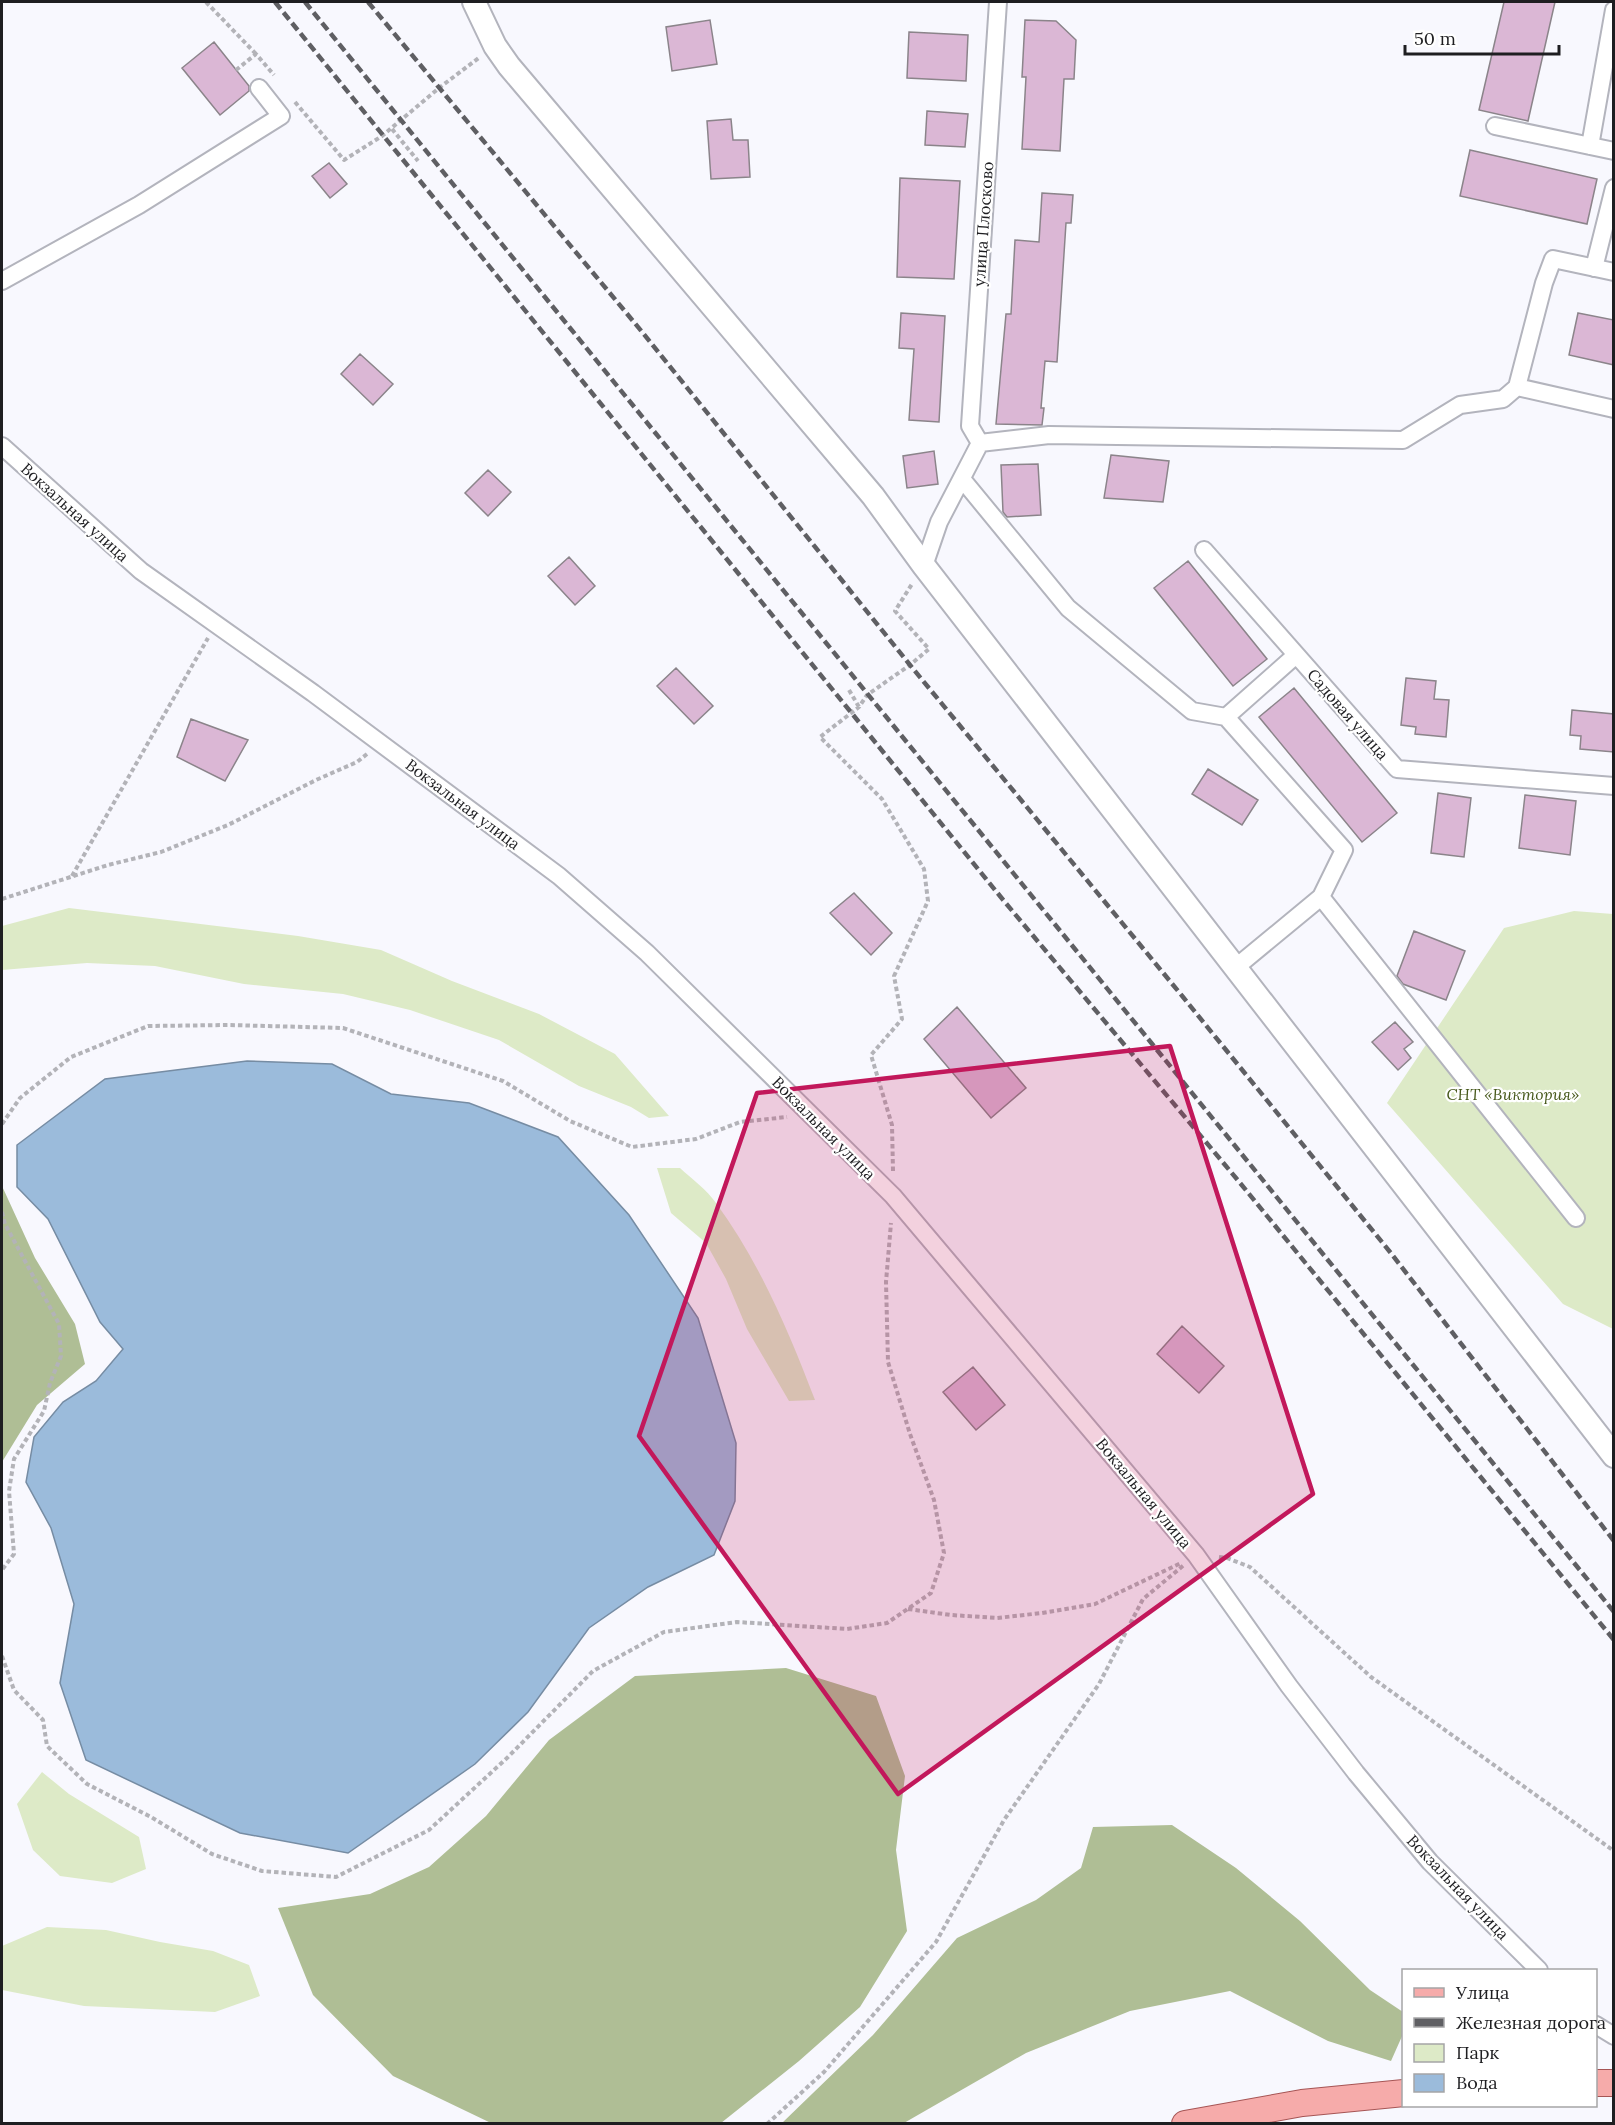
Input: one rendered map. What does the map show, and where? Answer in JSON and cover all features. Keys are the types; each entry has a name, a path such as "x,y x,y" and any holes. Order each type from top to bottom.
{"main road":[{"path":"1597,2084 1614,2083"},
{"path":"1185,2124 1302,2103 1402,2093"}],"street":[{"path":"474,2 495,46 873,496 924,566 1614,1456"},
{"name":"улица Плосково","path":"980,443 970,426 998,2"},
{"path":"1590,146 1614,10"},
{"path":"2,281 139,205 281,116 259,88"},
{"path":"1495,126 1614,151"},
{"path":"1594,268 1614,188"},
{"path":"924,566 939,522 980,443 1049,435 1403,440 1460,405 1503,399 1518,387 1553,259 1614,272"},
{"path":"1518,387 1614,409"},
{"name":"Вокзальная улица","path":"2,446 141,571 380,742 559,876 647,953 812,1115 893,1196 1196,1556 1289,1686 1356,1773 1430,1862 1537,1969"},
{"path":"962,479 1068,608 1192,711 1226,717 1344,850 1321,897 1235,968"},
{"name":"Садовая улица","path":"1204,550 1397,769 1614,786"},
{"path":"1226,717 1296,655"},
{"path":"1321,897 1576,1218"},
{"path":"1514,1945 1520,1969"},
{"path":"1597,2026 1614,2036"}],"path":[{"path":"206,2 278,80"},
{"path":"293,98 344,160 392,129 439,88 495,46"},
{"path":"236,70 256,54"},
{"path":"392,129 418,161"},
{"path":"2,1656 14,1690 43,1720 48,1746 87,1784 151,1816 212,1854 262,1871 336,1877 429,1830 508,1757 592,1671 664,1632 737,1623 847,1629 887,1623 931,1593 944,1553 934,1500 910,1434 888,1362 886,1282 893,1196 892,1125 871,1055 903,1019 894,976 928,901 924,869 882,799 820,737 859,707 867,695 929,649 896,611 924,566"},
{"path":"71,877 215,624"},
{"path":"849,690 859,707"},
{"path":"2,899 108,865 161,852 228,825 316,780 357,762 380,742"},
{"path":"2,1124 20,1098 71,1057 148,1026 344,1028 503,1081 570,1120 632,1148 696,1139 741,1122 812,1115"},
{"path":"2,1212 4,1224 59,1324 61,1356 50,1383 44,1411 15,1460 9,1491 14,1554 2,1570"},
{"path":"908,1609 997,1618 1042,1613 1095,1604 1196,1556 1227,1558 1250,1568 1371,1677 1614,1851"},
{"path":"768,2124 824,2072 936,1942 1004,1820 1098,1684 1143,1599 1196,1556"}],"highlighted area":[{"path":"1170,1046 1313,1494 898,1794 639,1436 757,1093"}],"green space":[{"path":"69,908 298,936 381,950 452,981 539,1014 615,1054 669,1116 649,1118 631,1107 579,1086 499,1040 410,1010 343,994 244,984 155,966 87,963 2,970 2,926"},
{"name":"СНТ «Виктория»","path":"1574,911 1613,914 1613,1329 1563,1304 1387,1103 1504,928"},
{"path":"657,1168 680,1168 708,1194 732,1226 772,1298 815,1400 789,1401 747,1329 726,1279 706,1243 671,1213"},
{"path":"2,1186 35,1258 75,1324 85,1364 37,1405 2,1462"},
{"path":"786,1668 876,1696 905,1776 896,1850 907,1931 860,2007 799,2061 721,2123 493,2124 393,2076 313,1995 278,1908 370,1894 429,1867 486,1816 549,1740 635,1676"},
{"path":"42,1772 69,1794 139,1837 146,1869 112,1883 60,1876 33,1850 17,1804"},
{"path":"1172,1825 1236,1868 1300,1921 1370,1990 1402,2011 1402,2036 1391,2061 1328,2041 1230,1991 1130,2011 1026,2053 904,2123 782,2123 873,2035 957,1938 1036,1900 1081,1868 1093,1827"},
{"path":"47,1927 106,1930 213,1951 249,1965 260,1996 215,2012 84,2006 2,1990 2,1946"}],"water":[{"path":"247,1061 332,1064 391,1094 469,1103 558,1137 629,1215 698,1318 736,1443 735,1501 714,1555 648,1587 589,1628 528,1712 475,1764 348,1853 240,1833 86,1760 60,1683 74,1604 51,1528 26,1482 34,1437 63,1402 96,1381 123,1349 100,1322 48,1219 17,1187 17,1145 105,1079"}],"building":[{"path":"1504,2 1555,2 1528,121 1479,110"},
{"path":"710,20 717,64 672,71 666,27"},
{"path":"1025,20 1056,21 1076,40 1074,79 1064,79 1060,151 1022,149 1026,77 1022,77"},
{"path":"909,32 968,35 966,81 907,78"},
{"path":"214,42 249,86 249,91 220,115 182,68"},
{"path":"927,111 968,114 965,147 925,145"},
{"path":"731,119 733,140 748,140 750,177 711,179 707,121"},
{"path":"1470,150 1597,179 1587,224 1460,196"},
{"path":"329,163 347,184 330,198 312,176"},
{"path":"900,178 960,181 954,279 897,277"},
{"path":"1042,193 1073,195 1071,223 1066,223 1057,362 1045,361 1042,425 996,424 1006,314 1011,314 1015,240 1039,242"},
{"path":"901,313 945,316 939,422 909,420 914,349 899,348"},
{"path":"1578,313 1614,320 1614,365 1569,355"},
{"path":"360,354 393,384 373,405 341,374"},
{"path":"934,451 938,484 907,488 903,456"},
{"path":"1111,455 1169,461 1163,502 1104,498"},
{"path":"1038,464 1041,515 1007,517 1003,512 1001,465"},
{"path":"488,470 511,492 488,516 465,493"},
{"path":"569,557 595,586 575,605 548,576"},
{"path":"1188,561 1267,659 1233,686 1154,588"},
{"path":"676,668 713,706 694,724 657,686"},
{"path":"1406,678 1436,681 1434,699 1449,700 1446,737 1415,734 1416,727 1401,725"},
{"path":"1294,688 1397,813 1362,842 1259,717"},
{"path":"1572,710 1614,714 1614,752 1580,749 1581,736 1570,735"},
{"path":"191,719 248,740 225,781 177,757"},
{"path":"1208,769 1258,800 1242,825 1192,794"},
{"path":"1438,793 1471,798 1464,857 1431,853"},
{"path":"1525,795 1576,801 1570,855 1519,848"},
{"path":"854,893 892,933 871,955 830,913"},
{"path":"1414,931 1465,951 1446,1000 1403,984 1397,976"},
{"path":"957,1007 1026,1088 991,1118 924,1039"},
{"path":"1395,1022 1413,1042 1404,1049 1411,1058 1398,1070 1372,1042"},
{"path":"1182,1326 1224,1366 1199,1393 1157,1354"},
{"path":"973,1367 1005,1405 976,1430 943,1392"}],"railway":[{"path":"275,2 1004,901 1236,1178 1614,1640"},
{"path":"305,2 1614,1612"},
{"path":"368,2 643,333 910,665 1390,1252 1614,1541"}]}
